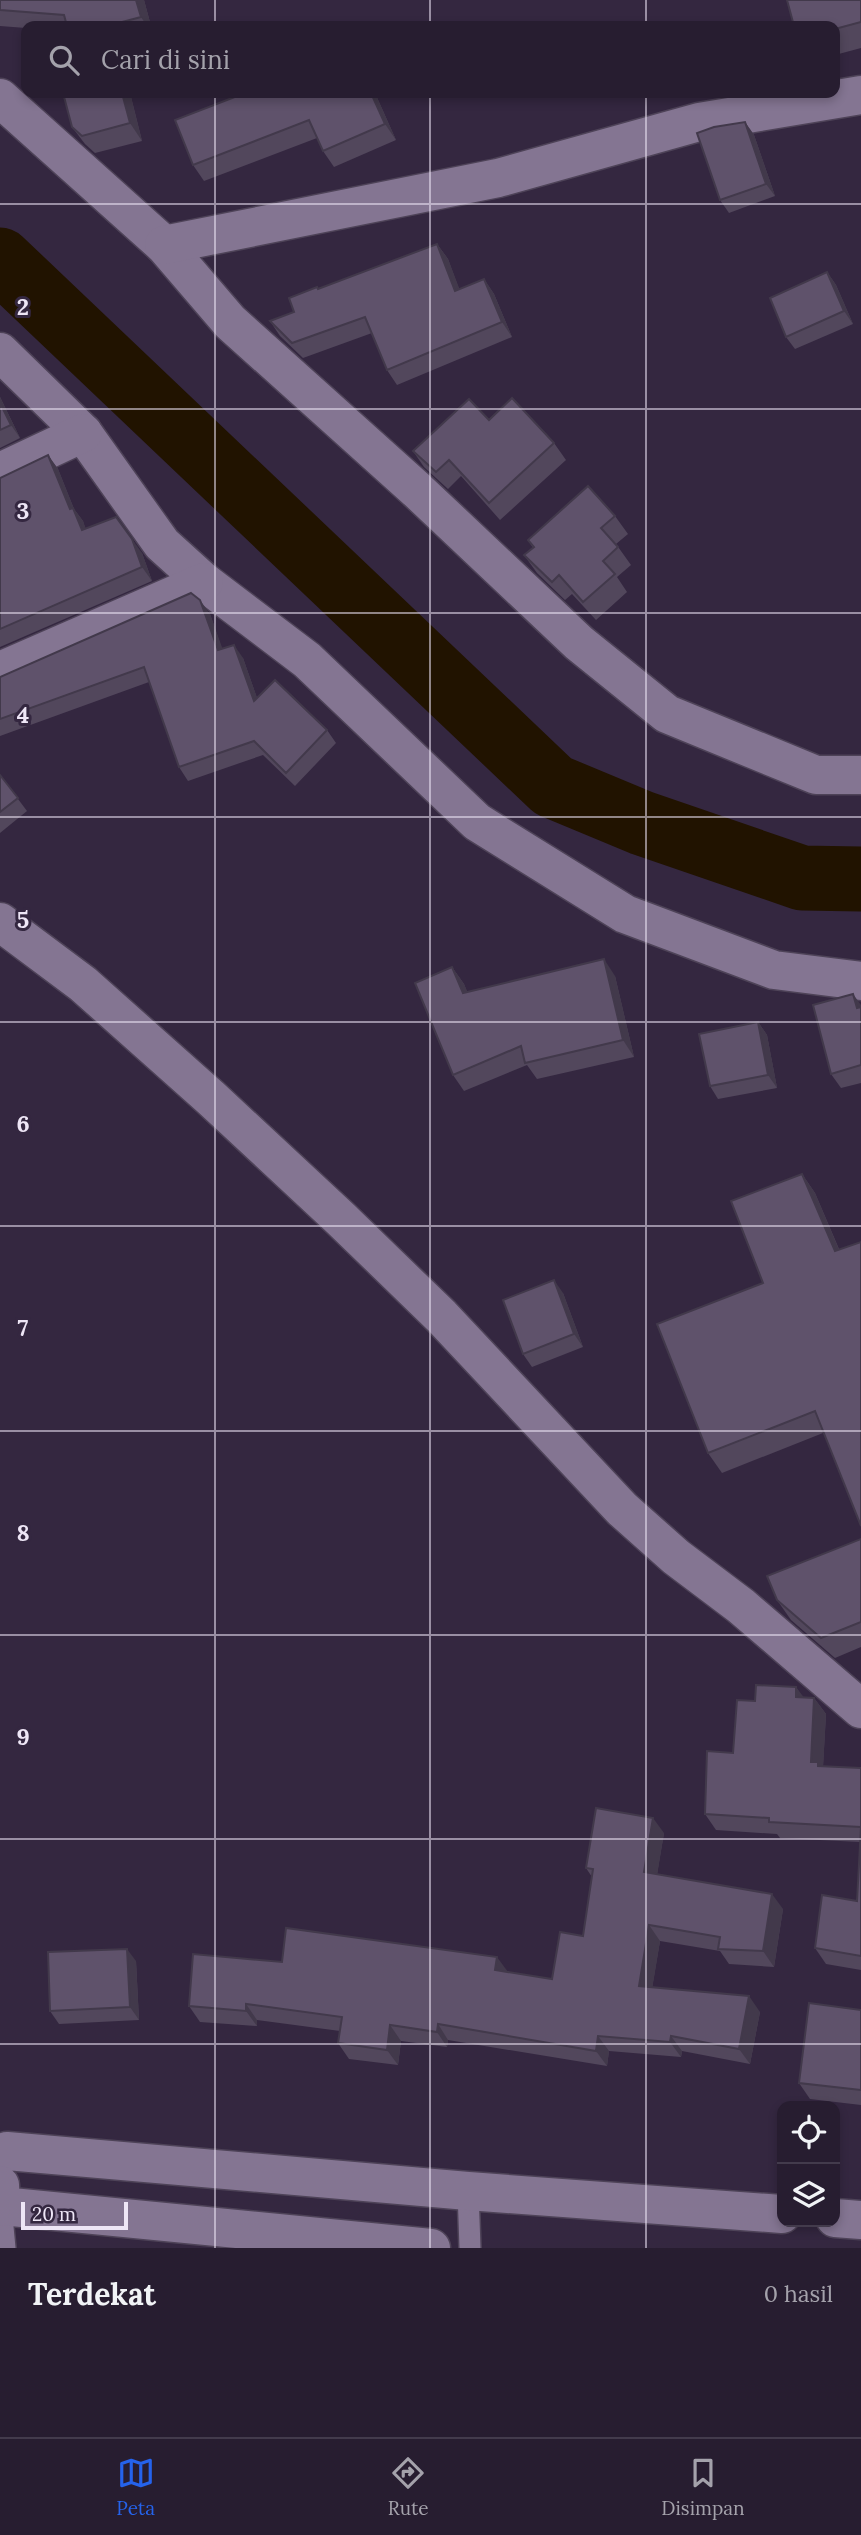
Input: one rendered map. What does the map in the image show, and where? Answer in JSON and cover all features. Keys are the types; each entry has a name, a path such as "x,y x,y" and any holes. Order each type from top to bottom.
{"street":[{"path":"164,245 498,178 699,122 861,95"},
{"path":"0,98 164,245 229,322 417,490 579,643 667,714 816,775 861,775"},
{"path":"0,352 83,433 162,544 204,582 307,660 477,822 625,914 774,970 861,981"},
{"path":"0,472 83,433"},
{"path":"0,671 204,582"},
{"path":"0,922 83,984 341,1219 441,1316 622,1509 676,1557 741,1606 861,1709"},
{"path":"0,2155 7,2151 777,2214"},
{"path":"0,2185 1,2206 430,2248"},
{"path":"840,2218 861,2220"}],"lane":[{"path":"468,2190 470,2248"},
{"path":"1,2206 5,2248"}],"building":[{"path":"0,0 136,0 141,17 126,21 66,21 64,15 0,10"},
{"path":"787,0 861,0 861,22 840,28 840,21 793,21"},
{"path":"64,98 123,98 130,123 82,136 72,127"},
{"path":"232,98 373,98 385,124 323,151 309,120 193,165 175,120"},
{"path":"745,122 766,184 720,200 697,133"},
{"path":"437,244 455,291 484,279 502,322 387,370 365,317 292,343 270,321 294,312 289,298"},
{"path":"827,272 844,311 786,337 770,298"},
{"path":"512,398 554,443 489,503 449,460 436,472 413,451 469,399 489,420"},
{"path":"0,403 11,425 0,430"},
{"path":"48,455 70,509 73,508 82,530 116,517 132,539 142,567 0,629 0,478"},
{"path":"588,486 615,516 601,528 618,547 603,561 615,574 583,602 559,575 552,582 524,555 534,547 528,540"},
{"path":"191,593 200,600 218,650 234,645 254,701 275,680 327,730 286,773 254,741 179,767 144,667 0,719 0,677"},
{"path":"0,775 18,798 0,812"},
{"path":"604,959 623,1040 525,1063 521,1046 453,1075 415,983 452,967 463,993"},
{"path":"853,994 857,1008 861,1007 861,1065 831,1074 813,1005"},
{"path":"758,1022 768,1075 710,1086 699,1034"},
{"path":"802,1174 835,1251 861,1242 861,1526 815,1411 708,1453 657,1324 763,1283 731,1201"},
{"path":"554,1280 574,1334 523,1354 503,1300"},
{"path":"861,1539 861,1622 821,1638 777,1600 767,1576"},
{"path":"756,1685 796,1687 796,1697 814,1698 811,1762 818,1762 818,1766 861,1768 861,1827 769,1822 769,1818 705,1814 707,1751 733,1753 737,1700 755,1701"},
{"path":"596,1808 653,1818 644,1872 772,1894 763,1951 718,1949 720,1937 649,1925 639,1986 749,1996 739,2049 671,2036 670,2042 598,2036 596,2051 438,2024 437,2032 390,2025 387,2050 338,2043 342,2017 246,2004 246,2011 189,2006 193,1954 282,1962 286,1928 497,1957 495,1970 552,1979 560,1932 583,1936 593,1869 586,1868"},
{"path":"861,1827 861,1956 815,1948 822,1895 857,1901"},
{"path":"127,1949 130,2007 50,2011 48,1952"},
{"path":"809,2003 861,2010 861,2090 799,2083"}],"waterway":[{"path":"0,260 553,786 642,823 802,878 861,879"}]}
